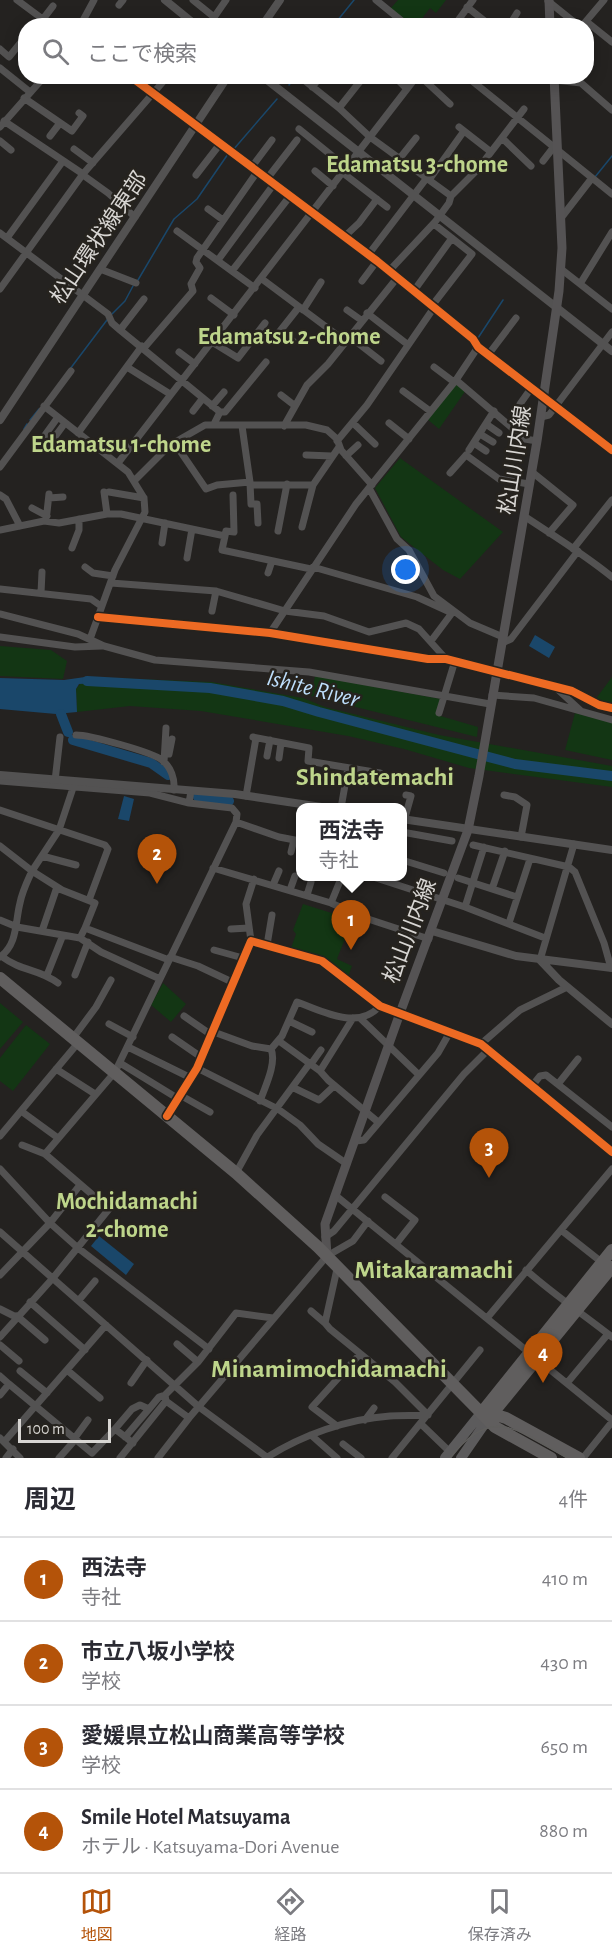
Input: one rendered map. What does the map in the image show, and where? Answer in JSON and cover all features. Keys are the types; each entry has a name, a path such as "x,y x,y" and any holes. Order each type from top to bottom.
{"highway":[{"path":"0,978 75,1041 117,1068 167,1116 236,1173 327,1256 337,1269 502,1432 550,1458"},
{"path":"487,1415 573,1307 609,1267 612,1250"},
{"path":"487,1415 572,1457"}],"main road":[{"path":"548,1 549,18"},
{"name":"松山川内線","path":"327,1256 325,1224 356,1141 387,1047 468,830 479,776 530,484 557,307 561,269 561,218 554,84"},
{"path":"448,1455 487,1415"},
{"path":"461,1458 487,1415"}],"street":[{"path":"17,0 42,18"},
{"path":"84,18 94,0"},
{"path":"165,0 187,18"},
{"path":"193,0 214,18 226,0"},
{"path":"268,18 280,0"},
{"path":"378,0 399,18"},
{"path":"459,18 473,0"},
{"path":"588,18 605,0 612,5"},
{"path":"548,1 574,18"},
{"path":"44,18 53,6"},
{"path":"467,7 481,18"},
{"path":"514,18 517,13"},
{"path":"594,31 612,42"},
{"path":"0,49 9,57 18,46"},
{"path":"0,68 18,82"},
{"path":"20,84 30,92"},
{"path":"38,84 2,124 83,175 135,217"},
{"path":"140,84 312,215 377,261 473,339 478,347 612,450"},
{"path":"2,283 28,254 83,175 162,84"},
{"name":"松山環状線東部","path":"0,420 223,84"},
{"path":"272,84 612,351"},
{"path":"308,84 370,137 450,196"},
{"path":"339,108 358,84"},
{"path":"402,84 407,89"},
{"path":"118,463 411,84"},
{"path":"427,84 450,104"},
{"path":"476,84 612,194"},
{"path":"582,84 612,110"},
{"path":"24,98 72,131 83,116 79,113"},
{"path":"389,271 434,224 449,203 450,196 491,152 524,109"},
{"path":"50,136 60,123"},
{"path":"300,129 387,207"},
{"path":"368,255 427,180 461,129 491,152"},
{"path":"400,158 416,138"},
{"path":"502,138 531,166"},
{"path":"78,433 143,347 193,291 190,284 200,268 195,260 223,220 272,140"},
{"path":"267,180 297,140"},
{"path":"0,141 11,150"},
{"path":"196,175 220,144"},
{"path":"74,149 93,163"},
{"path":"543,162 556,151"},
{"path":"7,238 63,162"},
{"path":"315,171 333,186"},
{"path":"561,218 592,178"},
{"path":"218,260 274,184"},
{"path":"232,271 290,196"},
{"path":"344,237 377,199"},
{"path":"208,209 223,220"},
{"path":"353,213 362,219"},
{"path":"302,527 313,485 338,444 472,254 434,224"},
{"path":"177,231 255,288"},
{"path":"580,284 612,232"},
{"path":"0,233 108,314 112,323 220,412 225,412 266,362"},
{"path":"413,291 452,238"},
{"path":"362,281 377,261"},
{"path":"100,269 136,283"},
{"path":"561,269 612,309"},
{"path":"284,426 294,405 308,385 397,278"},
{"path":"262,279 301,309 381,361"},
{"path":"294,342 280,331 301,309 321,282"},
{"path":"211,298 234,315"},
{"path":"120,330 144,299"},
{"path":"347,310 361,320"},
{"path":"368,313 407,344"},
{"path":"488,355 516,318"},
{"path":"212,342 238,358 264,323"},
{"path":"541,417 546,417 556,406 612,332"},
{"path":"270,633 312,568 370,486 455,381 478,347"},
{"path":"179,352 195,364"},
{"path":"127,367 170,394"},
{"path":"434,367 494,411 525,439 537,441"},
{"path":"0,467 71,371"},
{"path":"520,404 532,387"},
{"path":"404,391 430,411"},
{"path":"212,406 224,392"},
{"path":"281,395 294,405"},
{"path":"193,411 203,398"},
{"path":"44,406 118,463 135,480 144,498 145,507 142,518 112,580 90,639"},
{"path":"469,450 494,411"},
{"path":"214,424 220,412"},
{"path":"45,447 47,443 45,435 58,417"},
{"path":"54,438 65,423"},
{"path":"353,423 375,444"},
{"path":"389,423 409,439"},
{"path":"135,480 174,442 194,430 214,424 317,426 327,430 370,486 397,539 414,559 428,589 453,612"},
{"path":"486,424 498,433"},
{"path":"242,426 250,484 250,504 257,504 258,523"},
{"path":"480,434 493,442"},
{"path":"174,442 206,489 217,485 287,483 313,485"},
{"path":"79,449 90,443"},
{"path":"474,443 486,451"},
{"path":"346,456 358,446"},
{"path":"450,473 466,454 499,479 530,484"},
{"path":"306,455 332,456"},
{"path":"531,472 573,505 549,533"},
{"path":"278,531 287,483"},
{"path":"107,514 106,492 144,498"},
{"path":"0,495 6,499 20,526"},
{"path":"233,495 234,532 226,531 222,550 312,568 417,597 453,612 502,640 511,639 612,500"},
{"path":"46,518 49,496 63,497"},
{"path":"32,508 46,518 59,523 107,514 142,518 225,536"},
{"path":"524,516 612,577"},
{"path":"0,530 46,518"},
{"path":"72,548 79,530 79,519"},
{"path":"162,543 165,523"},
{"path":"187,558 192,529"},
{"path":"268,573 272,561"},
{"path":"85,567 93,573 112,580 216,591 285,611 324,616 369,632 406,623 419,629 446,659 454,664 489,671"},
{"path":"41,593 42,572"},
{"path":"0,589 91,598 101,606"},
{"path":"212,611 216,591"},
{"path":"431,641 453,612"},
{"path":"0,615 90,639 104,646 155,660 309,672 442,696 491,700 534,698 594,716 612,718"},
{"path":"98,617 270,633 428,659 446,659"},
{"path":"0,637 75,647 104,646"},
{"path":"439,713 442,696 454,664"},
{"path":"502,674 554,687 611,707"},
{"path":"554,687 581,712"},
{"path":"165,764 166,729"},
{"path":"76,735 111,742 156,757 165,764 174,778 174,790"},
{"path":"56,781 60,737"},
{"path":"246,796 255,737 309,748 308,761 381,773"},
{"path":"165,764 172,739"},
{"path":"267,756 270,740"},
{"path":"279,759 281,742"},
{"path":"342,803 348,768"},
{"path":"0,775 246,796 296,804"},
{"path":"0,781 150,793 189,803 232,808 237,814 236,822 117,1068 45,1154"},
{"path":"58,982 47,975 15,967 0,957 11,945 17,927 19,904 32,871 59,830 72,788"},
{"path":"189,803 191,791"},
{"path":"406,795 411,796 407,810"},
{"path":"504,795 519,799 527,805 521,837"},
{"path":"0,810 105,846 108,849 89,900"},
{"path":"407,821 612,850"},
{"path":"236,822 296,840"},
{"path":"407,833 452,841"},
{"path":"291,852 296,842"},
{"path":"540,960 574,844"},
{"path":"213,868 307,895 362,917 430,935 540,960 612,968 577,875 569,867 473,845"},
{"path":"0,846 32,871 57,886 95,903 80,938"},
{"path":"465,907 484,847"},
{"path":"492,889 505,851"},
{"path":"42,856 76,865"},
{"path":"509,923 530,859"},
{"path":"407,862 444,873"},
{"path":"273,885 279,871"},
{"path":"290,890 295,876"},
{"path":"458,878 517,897"},
{"path":"167,1116 197,1068 251,941 246,904 254,879"},
{"path":"331,903 340,881"},
{"path":"385,881 465,907 545,938"},
{"path":"307,895 311,882"},
{"path":"42,931 57,886"},
{"path":"267,945 272,915"},
{"path":"0,920 17,927 80,938 101,952 160,980"},
{"path":"85,928 198,966 232,982"},
{"path":"231,929 249,928"},
{"path":"47,975 63,935"},
{"path":"251,941 322,961 380,1006 481,1044 612,1152"},
{"path":"75,975 88,942"},
{"path":"214,950 243,958"},
{"path":"540,960 567,987 612,1024"},
{"path":"0,1136 56,1069 111,980"},
{"path":"481,1044 520,1010 567,987"},
{"path":"271,1049 279,1041 297,1002 340,1017 357,1018 368,1016 380,1006"},
{"path":"184,1016 211,1032 252,1046 271,1049"},
{"path":"357,1018 418,1074"},
{"path":"321,1071 357,1018"},
{"path":"289,1021 312,1032"},
{"path":"110,1024 133,1037"},
{"path":"356,1141 364,1140 443,1046 450,1032"},
{"path":"172,1037 201,1057"},
{"path":"279,1041 321,1071 334,1086 378,1122"},
{"path":"128,1047 191,1078"},
{"path":"260,1101 268,1079 273,1053 271,1049"},
{"path":"236,1173 257,1135 321,1050"},
{"path":"325,1237 334,1231 464,1074 488,1050"},
{"path":"558,1084 578,1059"},
{"path":"117,1068 210,1112"},
{"path":"197,1068 278,1110 300,1125 318,1144 347,1164"},
{"path":"56,1069 96,1094"},
{"path":"532,1086 540,1077 546,1075 612,1127"},
{"path":"294,1088 319,1100 334,1086"},
{"path":"21,1111 58,1138"},
{"path":"0,1337 110,1209 45,1154 22,1145"},
{"path":"0,1169 50,1223 78,1248 209,1349"},
{"path":"487,1318 612,1169"},
{"path":"0,1275 50,1223 80,1185"},
{"path":"336,1195 612,1421 583,1458"},
{"path":"385,1197 415,1220 396,1244"},
{"path":"158,1458 189,1418 327,1256 352,1241 368,1221"},
{"path":"561,1230 609,1267"},
{"path":"0,1232 199,1407 267,1458 311,1435 337,1426 365,1420 428,1415"},
{"path":"325,1323 337,1269"},
{"path":"526,1270 610,1336 567,1383"},
{"path":"79,1300 95,1281"},
{"path":"30,1302 85,1350"},
{"path":"0,1309 16,1317 45,1340"},
{"path":"311,1311 428,1415"},
{"path":"120,1458 174,1385 198,1362 236,1313 273,1318"},
{"path":"20,1458 2,1440 47,1393 106,1324"},
{"path":"177,1344 198,1362"},
{"path":"0,1345 19,1361"},
{"path":"392,1458 480,1350"},
{"path":"337,1426 312,1407 360,1354"},
{"path":"131,1383 147,1360"},
{"path":"67,1370 100,1398"},
{"path":"20,1371 47,1393"},
{"path":"0,1376 92,1453 132,1409 140,1405 149,1409"},
{"path":"0,1395 9,1384"},
{"path":"125,1437 159,1397 166,1398 189,1418"},
{"path":"365,1420 374,1408"},
{"path":"58,1458 75,1440 88,1420"},
{"path":"421,1424 448,1455"},
{"path":"114,1429 133,1443"},
{"path":"311,1435 337,1458"},
{"path":"343,1444 361,1458"},
{"path":"6,1458 13,1449"}],"green space":[{"path":"398,0 446,0 436,13 430,8 422,18 402,18 390,9"},
{"path":"456,383 466,390 439,429 427,419"},
{"path":"400,458 503,532 460,579 443,570 401,537 375,488"},
{"path":"0,646 51,650 67,661 63,679 0,676"},
{"path":"315,676 441,699 437,715 478,727 477,737 311,696"},
{"path":"85,677 212,682 303,698 325,707 439,735 612,766 612,787 469,768 348,736 201,711 130,706 77,712 76,689 80,684 99,682"},
{"path":"612,677 612,704 595,700"},
{"path":"575,713 612,723 612,760 565,750"},
{"path":"303,904 341,916 337,926 348,931 337,959 352,966 348,977 319,955 291,948 296,934 293,930"},
{"path":"163,983 186,1004 171,1022 151,1005"},
{"path":"0,1003 23,1022 0,1049"},
{"path":"26,1025 50,1044 13,1091 0,1081 0,1058"}],"water":[{"path":"535,635 555,647 549,658 529,646"},
{"path":"85,677 100,683 79,684 76,689 77,712 56,714 0,709 0,678 64,680"},
{"path":"124,796 134,799 129,821 118,819"},
{"path":"99,1236 134,1264 126,1275 91,1246"}],"waterway":[{"path":"339,18 354,0"},
{"path":"233,150 277,99"},
{"path":"138,280 174,219 197,199 228,154"},
{"path":"595,177 612,156"},
{"path":"112,314 125,301 133,286"},
{"path":"476,341 503,300"},
{"path":"70,369 107,320"},
{"path":"30,420 39,409"},
{"path":"24,429 27,424"},
{"name":"Ishite River","path":"87,681 210,688 283,701 515,764 612,776"},
{"path":"61,714 68,732"},
{"path":"73,740 151,763 168,775"},
{"path":"198,797 229,801"}],"tram line":[{"path":"450,1458 465,1441 479,1431 493,1427 506,1427 520,1432 567,1458"}],"cycle path":[{"path":"141,84 377,261 473,339 478,347 612,450"},
{"path":"98,617 270,633 428,659 446,659 572,691 599,705 612,708"},
{"path":"167,1116 197,1068 251,941 322,961 380,1006 481,1044 612,1152"}],"place":[{"name":"市立八坂小学校","path":"157,884"},
{"name":"西法寺","path":"351,950"},
{"name":"愛媛県立松山商業高等学校","path":"489,1178"},
{"name":"Smile Hotel Matsuyama","path":"543,1383"}],"district":[{"name":"Edamatsu 3-chome","path":"417,165"},
{"name":"Edamatsu 2-chome","path":"289,337"},
{"name":"Edamatsu 1-chome","path":"121,445"},
{"name":"Shindatemachi","path":"375,777"},
{"name":"Mochidamachi 2-chome","path":"127,1216"},
{"name":"Mitakaramachi","path":"434,1270"},
{"name":"Minamimochidamachi","path":"329,1369"}]}
